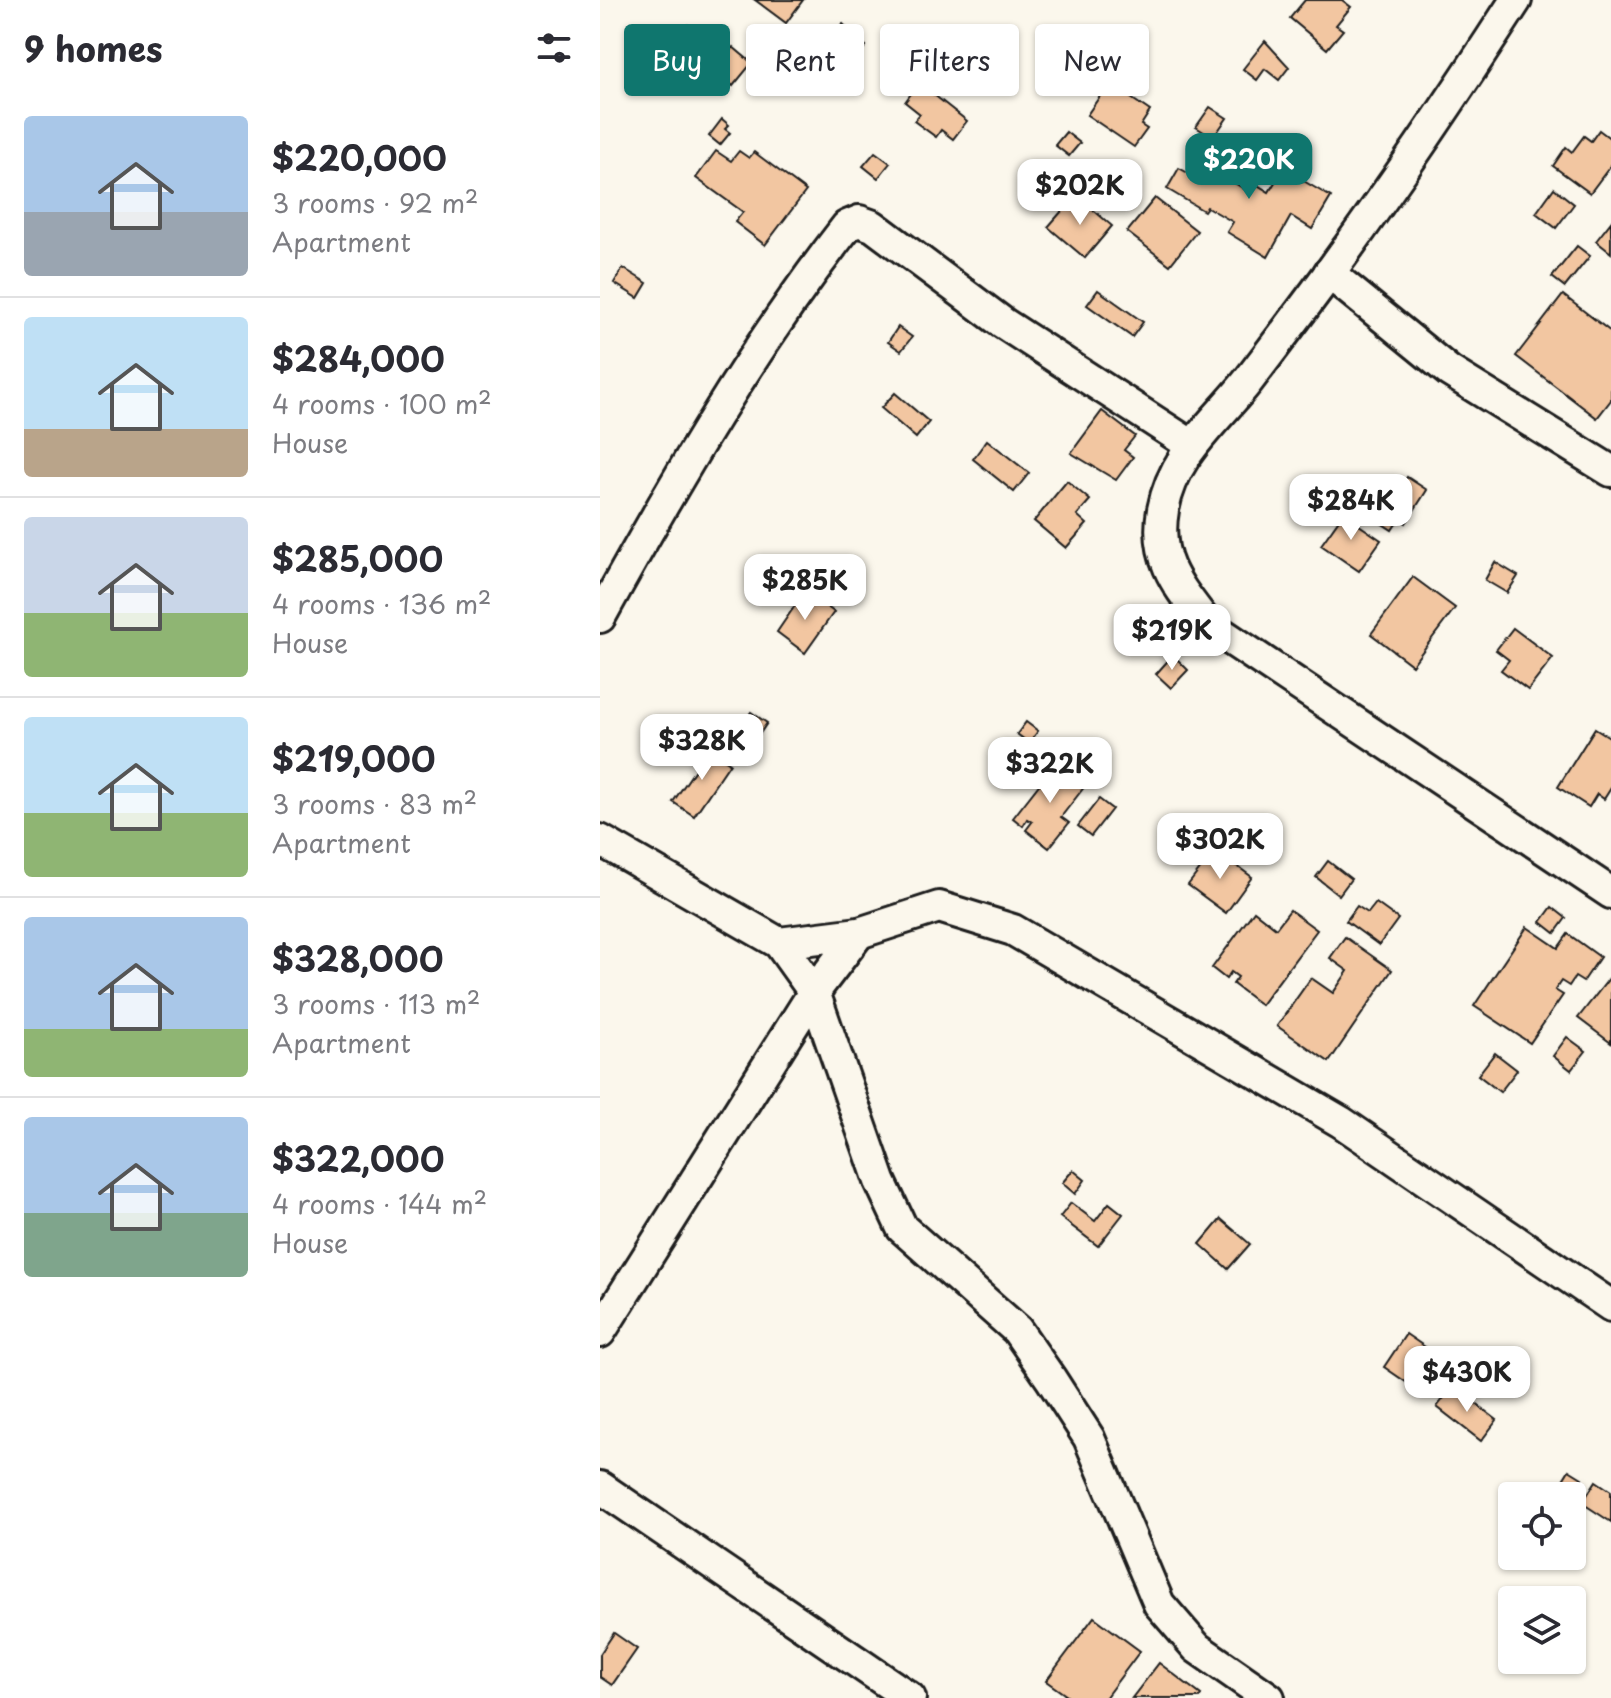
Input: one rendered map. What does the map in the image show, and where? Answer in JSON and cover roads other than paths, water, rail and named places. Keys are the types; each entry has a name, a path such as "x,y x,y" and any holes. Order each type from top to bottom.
{"street":[{"path":"1516,0 1429,135 1329,273 1247,383 1191,445 1173,473 1162,512 1164,550 1168,573 1206,623 1611,893"},
{"path":"600,617 686,461 775,323 847,226 859,221 873,226 1089,381 1191,445"},
{"path":"1329,273 1449,371 1611,471"},
{"path":"600,840 779,943 814,992 880,1181 902,1228 1017,1330 1051,1379 1089,1438 1159,1604 1197,1648 1269,1698"},
{"path":"779,943 859,933 939,907 1013,930 1341,1122 1611,1306"},
{"path":"600,1332 814,992 859,933"},
{"path":"600,1487 910,1698"}]}
